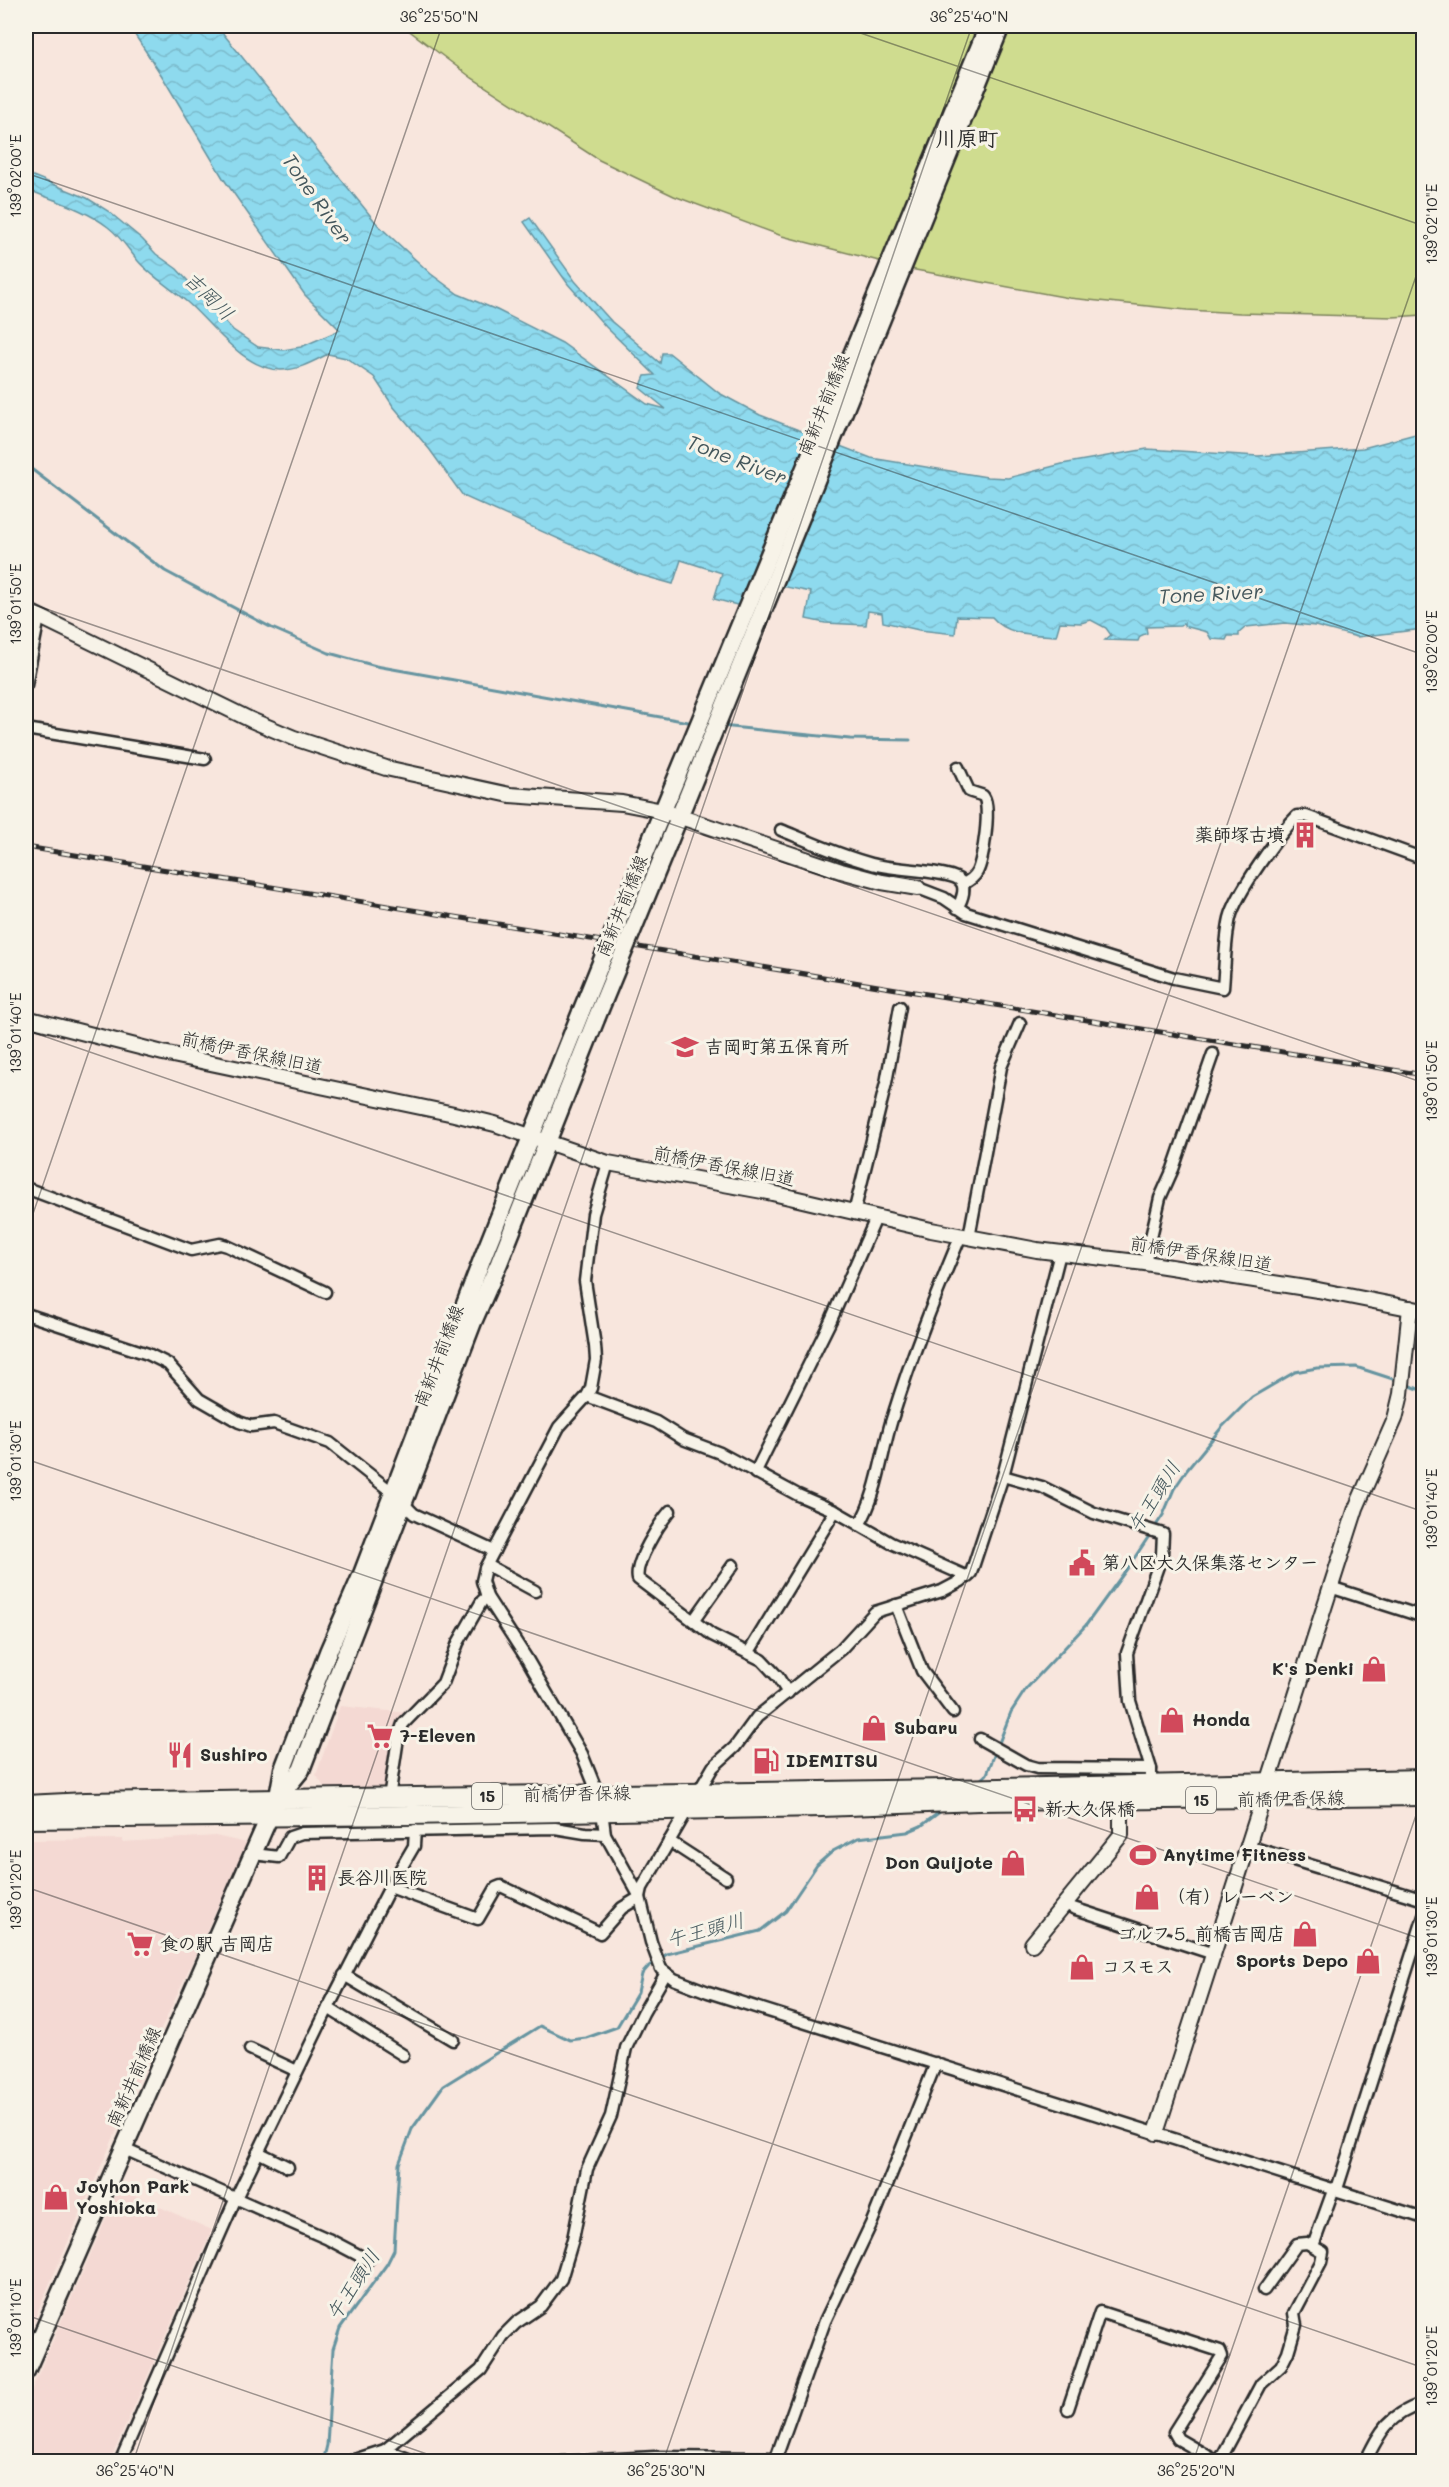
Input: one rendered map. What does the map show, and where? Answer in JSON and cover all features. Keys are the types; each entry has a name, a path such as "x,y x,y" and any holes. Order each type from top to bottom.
{"main road":[{"name":"南新井前橋線","path":"26,2371 270,1815 278,1798 301,1770 398,1499 499,1263 538,1140 588,1015 652,837 987,26"},
{"name":"南新井前橋線","path":"588,1015 668,844 691,789 1001,26"},
{"name":"前橋伊香保線","path":"26,1805 278,1798 389,1798 600,1803 687,1810 925,1803 1151,1776 1269,1781 1424,1779"},
{"name":"前橋伊香保線","path":"26,1819 270,1815 600,1803 699,1792 949,1789 985,1795 1120,1801 1424,1796"}],"street":[{"path":"26,610 251,720 294,738 386,768 510,795 622,803 680,815 841,871 937,894 966,913 1157,973 1222,988 1228,931 1234,905 1245,886 1297,816 1306,816 1424,859"},
{"path":"26,685 39,617"},
{"path":"26,729 205,759"},
{"path":"958,767 969,791 985,799 987,818 978,871 970,881 963,884"},
{"path":"781,830 871,864 897,870 944,874 959,880 963,884 963,893 957,908"},
{"path":"854,1213 886,1083 900,1007"},
{"name":"前橋伊香保線旧道","path":"26,1018 163,1053 453,1114 495,1125 608,1163 768,1192 876,1218 965,1236 1060,1253 1145,1263 1318,1290 1417,1309"},
{"path":"858,1525 879,1472 893,1415 926,1319 965,1236 1001,1067 1020,1023"},
{"path":"1145,1263 1160,1198 1177,1158 1213,1054"},
{"path":"608,1163 593,1214 585,1281 596,1360 593,1379 587,1396 558,1427 487,1564 482,1581 487,1597 527,1659 582,1754 600,1803 605,1834 640,1897 654,1951 664,1971 708,1992 1424,2218"},
{"path":"26,1188 191,1250 220,1244 227,1246 325,1292"},
{"path":"755,1473 831,1320 876,1218"},
{"path":"390,1887 478,1919 496,1888 501,1886 600,1933 621,1908 640,1897 642,1888 713,1767 735,1747 752,1722 841,1649 874,1612 942,1591 968,1577 974,1568 1003,1476 1060,1253"},
{"path":"1156,2133 1358,1502 1391,1430 1401,1394 1404,1368 1417,1309"},
{"path":"26,1314 144,1353 168,1364 199,1399 216,1411 251,1426 274,1424 330,1443 414,1514 494,1551"},
{"path":"587,1396 656,1422 683,1438 720,1453 755,1473 835,1511 927,1561 968,1577"},
{"path":"980,1739 1026,1765 1037,1768 1151,1776 1130,1701 1127,1653 1162,1553 1164,1537 1138,1526 1094,1513 1042,1487 1003,1476"},
{"path":"670,1511 640,1562 637,1576 639,1581 728,1644 749,1652 771,1669 788,1693"},
{"path":"749,1652 835,1511"},
{"path":"487,1564 535,1591"},
{"path":"694,1620 734,1565"},
{"path":"1330,1587 1424,1617"},
{"path":"389,1798 398,1738 403,1724 443,1683 458,1643 487,1597"},
{"path":"896,1605 922,1671 953,1712"},
{"path":"1032,1944 1121,1834 1120,1801"},
{"path":"253,1854 279,1857 290,1837 303,1833 555,1828 605,1834"},
{"path":"120,2462 235,2200 344,1975 414,1846 415,1830"},
{"path":"669,1841 726,1878"},
{"path":"1248,1846 1424,1900"},
{"path":"1065,1903 1073,1908 1214,1954"},
{"path":"1313,2246 1336,2189 1424,1916"},
{"path":"348,2462 385,2450 481,2370 503,2336 516,2323 542,2306 561,2279 573,2239 587,2169 611,2116 626,2048 664,1971"},
{"path":"344,1975 453,2040"},
{"path":"328,2008 403,2055"},
{"path":"250,2049 297,2071"},
{"path":"562,2462 655,2457 777,2460 825,2321 872,2222 936,2063"},
{"path":"124,2149 368,2260"},
{"path":"258,2152 288,2167"},
{"path":"1068,2409 1100,2312 1220,2351 1222,2356 1174,2432 1178,2439 1219,2462 1261,2384 1281,2366 1288,2352 1296,2325 1294,2313 1323,2258 1323,2252 1302,2242 1297,2244 1264,2290"},
{"path":"1365,2462 1381,2430 1388,2422 1396,2415 1424,2403"},
{"path":"385,2450 416,2462"}],"shaded area":[{"path":"340,1706 408,1713 387,1787 327,1791 316,1775"},
{"path":"215,1836 247,1843 157,2038 26,2338 26,1840 123,1839 123,1842"},
{"path":"119,2189 212,2230 110,2461 26,2460 26,2402"}],"green space":[{"path":"403,26 1423,26 1423,315 1393,317 1240,313 1069,298 910,269 782,236 674,196 599,160 472,78"}],"water":[{"name":"Tone River","path":"129,26 217,26 378,225 431,274 458,294 497,310 562,343 647,404 666,409 640,388 645,376 655,375 606,327 568,284 524,222 530,218 575,281 612,322 660,363 662,353 669,353 719,393 760,415 871,458 987,477 1008,478 1062,464 1147,449 1258,456 1363,448 1423,432 1423,629 1357,637 1315,626 1285,623 1246,627 1239,633 1239,636 1228,636 1226,640 1211,639 1207,632 1184,626 1184,623 1180,626 1146,627 1147,633 1140,636 1138,641 1105,640 1111,635 1106,628 1091,620 1081,623 1060,622 1056,636 1013,631 1005,628 992,617 957,616 955,634 919,630 883,622 882,613 868,611 866,625 825,623 806,619 811,592 772,584 764,612 714,599 722,573 681,560 673,584 637,574 463,496 430,450 393,406 374,377 346,358 328,354 288,370 267,368 254,362 230,344 187,302 143,267 121,239 108,227 79,210 26,189 26,173 87,198 108,211 142,239 156,254 177,269 233,330 258,347 283,350 301,347 340,330 305,295 223,178"}],"waterway":[{"path":"26,465 165,571 272,628 329,653 376,666 694,723"},
{"path":"721,726 850,739 910,740"},
{"name":"午王頭川","path":"979,1781 987,1774 1011,1712 1026,1689 1086,1625 1163,1515 1174,1489 1187,1470 1222,1427 1252,1397 1295,1372 1317,1368 1356,1367 1399,1381"},
{"name":"午王頭川","path":"1405,1384 1424,1391"},
{"name":"午王頭川","path":"323,2462 327,2445 333,2349 340,2328 387,2264 394,2250 399,2164 412,2129 443,2086 540,2026 570,2040 586,2038 617,2027 638,1992 642,1974 649,1966 667,1954 760,1931 786,1911 817,1865 833,1851 858,1838 907,1832 921,1826 941,1811"}],"railway":[{"path":"26,847 1424,1075"}],"place":[{"name":"薬師塚古墳","path":"1305,835"},
{"name":"吉岡町第五保育所","path":"685,1047"},
{"name":"第八区大久保集落センター","path":"1082,1563"},
{"name":"K's Denki","path":"1374,1669"},
{"name":"Honda","path":"1172,1720"},
{"name":"Subaru","path":"874,1728"},
{"name":"7-Eleven","path":"380,1736"},
{"name":"Sushiro","path":"180,1755"},
{"name":"IDEMITSU","path":"766,1761"},
{"name":"新大久保橋","path":"1025,1809"},
{"name":"Anytime Fitness","path":"1143,1855"},
{"name":"Don Quijote","path":"1013,1863"},
{"name":"長谷川医院","path":"317,1878"},
{"name":"（有）レーベン","path":"1147,1897"},
{"name":"ゴルフ５ 前橋吉岡店","path":"1305,1934"},
{"name":"食の駅 吉岡店","path":"140,1944"},
{"name":"Sports Depo","path":"1368,1961"},
{"name":"コスモス","path":"1082,1967"},
{"name":"Joyhon Park Yoshioka","path":"56,2197"}],"district":[{"name":"川原町","path":"967,139"}],"water label":[{"name":"吉岡川","path":"209,296"}]}
